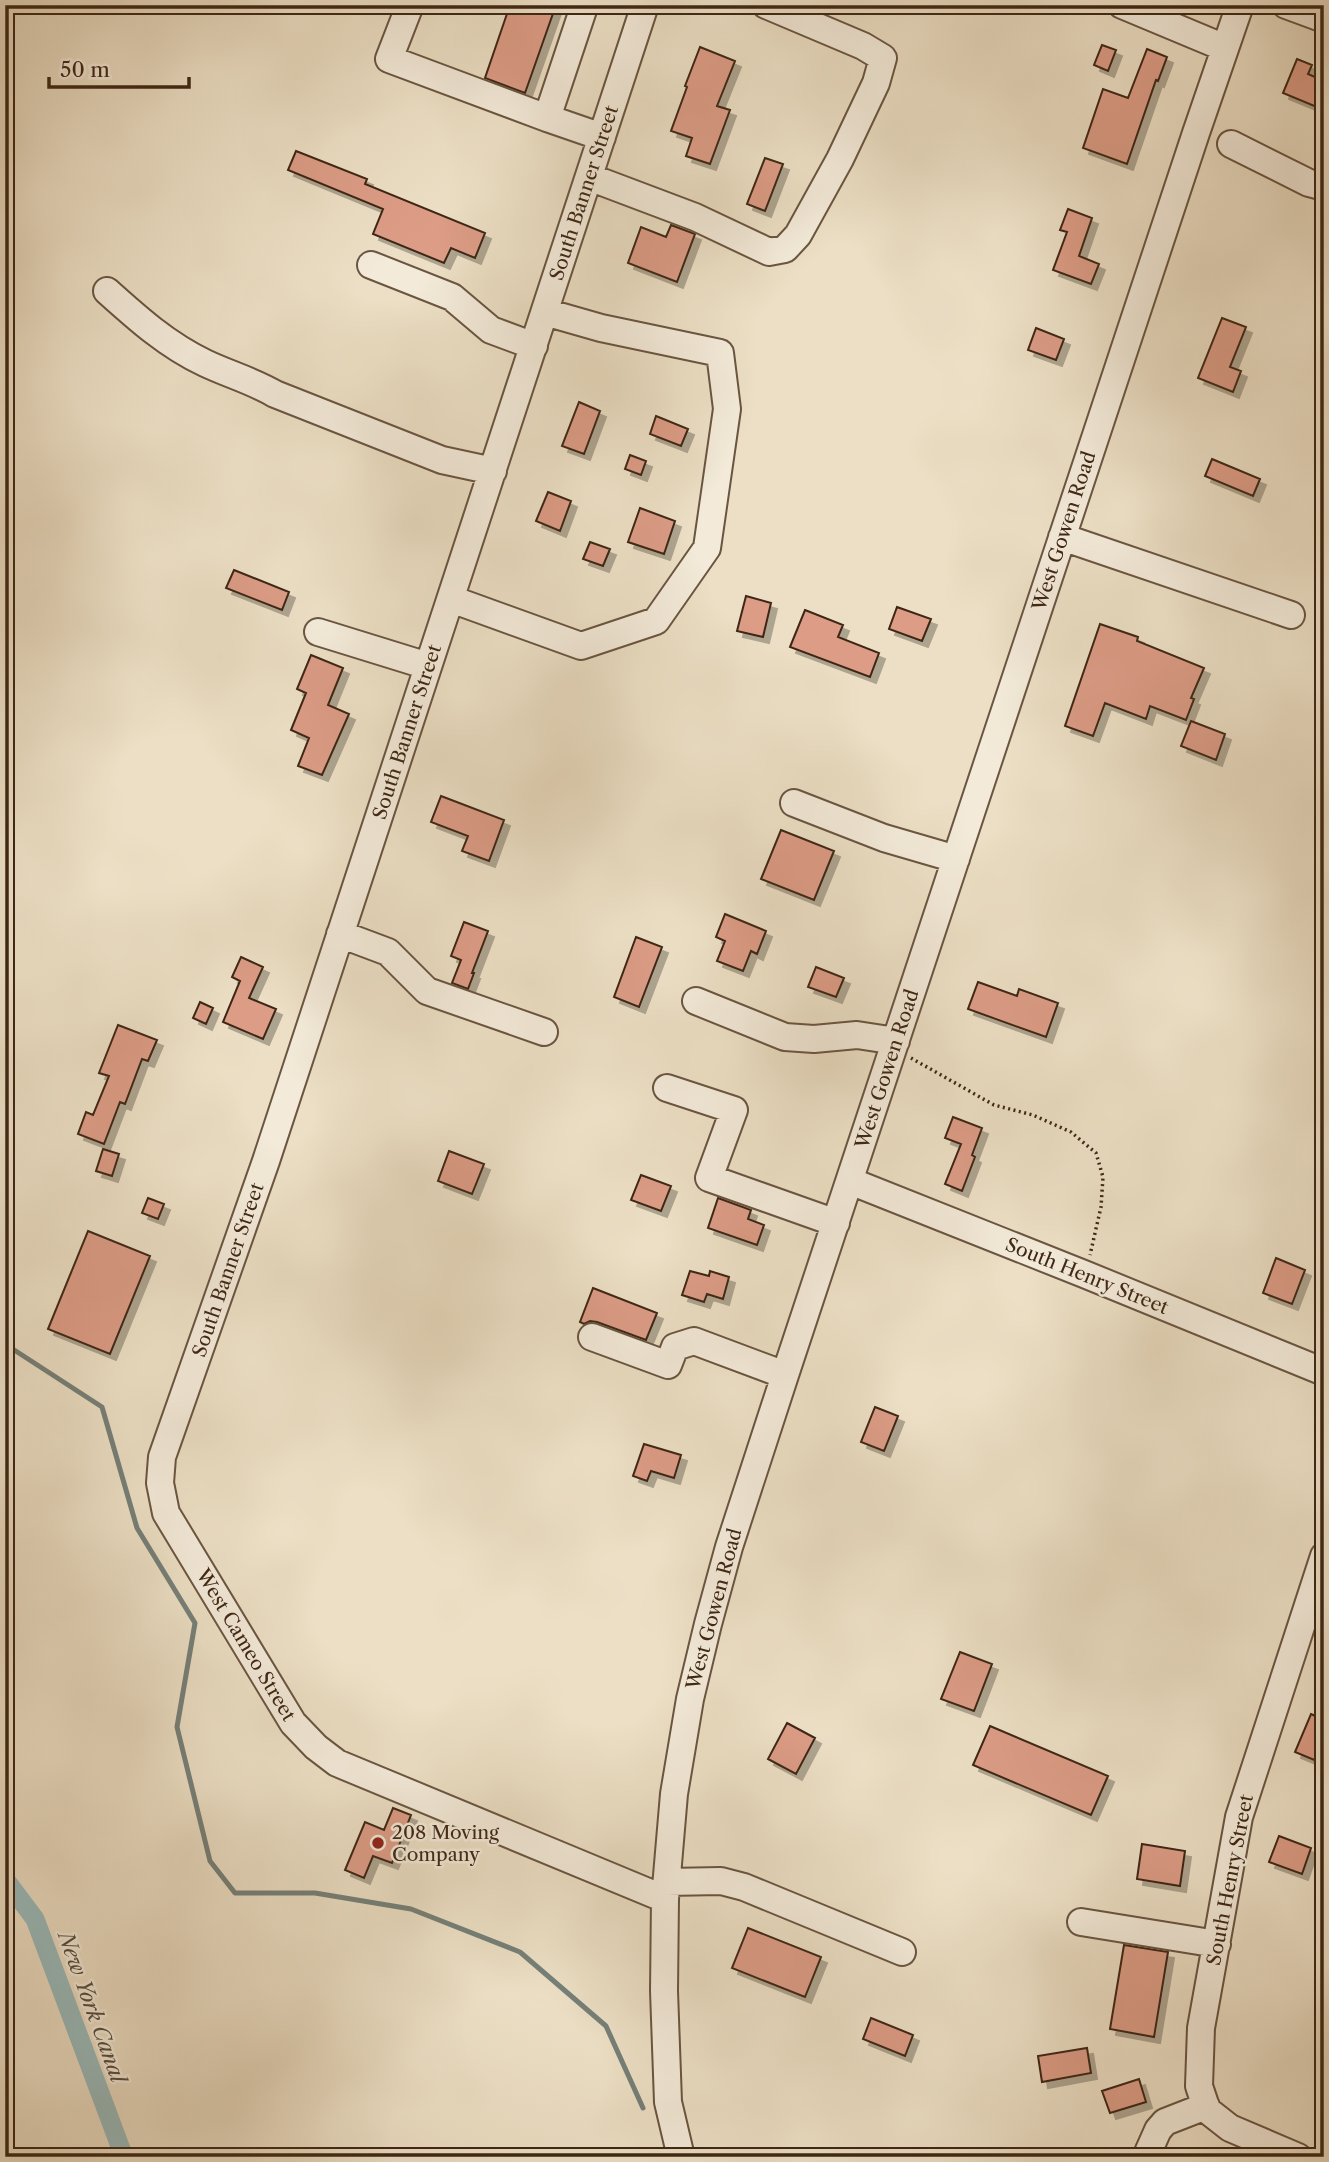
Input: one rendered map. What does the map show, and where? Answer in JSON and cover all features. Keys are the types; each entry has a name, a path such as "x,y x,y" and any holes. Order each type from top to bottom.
{"street":[{"path":"410,5 389,60 602,137"},
{"path":"547,118 583,10 580,5"},
{"path":"589,177 695,216 769,252 785,249 798,235 840,159 876,83 883,58 863,46 766,5"},
{"path":"1122,5 1225,48"},
{"name":"West Gowen Road","path":"681,2157 671,2115 664,1991 666,1890 674,1794 690,1699 729,1547 1240,5"},
{"path":"1286,5 1324,19"},
{"name":"South Banner Street","path":"162,1457 266,1161 602,137 639,10"},
{"path":"1231,144 1309,183 1324,187"},
{"path":"371,265 452,297 491,330 534,345"},
{"path":"107,291 150,330 203,362 256,383 275,394 442,460 493,471"},
{"path":"450,599 580,646 656,621 707,548 727,409 720,352 601,328 545,312"},
{"path":"1062,537 1291,615"},
{"path":"318,632 428,666"},
{"path":"794,803 884,838 956,859"},
{"path":"340,934 388,952 427,991 544,1032"},
{"path":"696,1000 785,1037 814,1039 857,1035 895,1045"},
{"path":"667,1088 734,1110 709,1178 836,1223"},
{"name":"South Henry Street","path":"850,1181 1324,1373"},
{"path":"592,1337 668,1364 675,1347 694,1341 785,1375"},
{"name":"West Cameo Street","path":"162,1457 160,1483 166,1513 293,1723 316,1747 337,1763 666,1890"},
{"name":"South Henry Street","path":"1206,2106 1199,2087 1201,2028 1239,1817 1324,1556"},
{"path":"666,1890 721,1881 744,1887 902,1952"},
{"path":"1082,1922 1216,1944"},
{"path":"1146,2157 1157,2130 1165,2122 1206,2106 1207,2110 1230,2128 1298,2157"}],"path":[{"path":"895,1045 994,1105 1033,1115 1072,1132 1096,1153 1102,1177 1101,1207 1084,1274"}],"building":[{"path":"510,5 556,5 525,93 485,78"},
{"path":"1102,45 1116,50 1108,71 1094,65"},
{"path":"700,47 735,61 717,106 730,110 710,164 686,156 692,138 671,131"},
{"path":"1147,49 1167,57 1158,81 1156,80 1127,164 1083,148 1103,89 1128,98"},
{"path":"1297,59 1312,65 1308,74 1324,81 1324,110 1283,93"},
{"path":"296,151 367,179 365,184 485,233 475,258 451,248 444,263 373,234 383,209 288,170"},
{"path":"765,158 783,164 765,211 747,204"},
{"path":"1068,209 1092,218 1079,256 1099,264 1091,284 1053,270 1067,232 1060,230"},
{"path":"671,225 695,234 677,282 628,263 641,227 666,237"},
{"path":"1222,318 1246,327 1230,367 1241,371 1233,392 1198,378"},
{"path":"1036,328 1064,339 1056,360 1028,350"},
{"path":"579,402 600,411 584,454 562,446"},
{"path":"656,416 688,429 681,446 650,434"},
{"path":"630,455 646,461 641,475 625,469"},
{"path":"1212,459 1260,479 1253,496 1205,476"},
{"path":"548,492 571,501 560,531 536,521"},
{"path":"640,508 675,521 664,554 628,542"},
{"path":"590,542 610,549 603,566 583,559"},
{"path":"234,570 289,592 282,610 226,588"},
{"path":"746,596 771,603 763,637 737,631"},
{"path":"897,607 931,619 922,641 889,629"},
{"path":"805,610 843,625 838,637 879,653 870,677 790,647"},
{"path":"1100,624 1138,637 1137,641 1204,668 1191,698 1194,699 1186,720 1150,706 1146,719 1105,703 1093,736 1065,726"},
{"path":"311,655 343,668 328,705 349,714 322,775 298,766 309,738 291,730 306,693 297,689"},
{"path":"1191,721 1225,734 1216,760 1181,746"},
{"path":"441,796 504,820 489,861 462,851 468,836 431,822"},
{"path":"781,830 834,851 814,900 761,879"},
{"path":"725,914 766,931 757,954 751,951 743,971 717,961 725,941 716,937"},
{"path":"464,922 488,931 468,989 452,983 461,960 451,956"},
{"path":"636,937 662,947 639,1007 614,997"},
{"path":"241,957 263,967 249,998 276,1009 263,1039 223,1022 240,981 232,977"},
{"path":"816,967 844,978 836,997 808,987"},
{"path":"978,982 1017,996 1019,989 1058,1003 1046,1037 968,1009"},
{"path":"200,1002 213,1008 206,1024 193,1018"},
{"path":"118,1025 157,1040 148,1061 142,1059 125,1104 120,1102 104,1144 78,1134 86,1112 93,1115 109,1076 99,1073"},
{"path":"953,1117 982,1128 972,1155 975,1157 962,1191 945,1184 961,1144 945,1138"},
{"path":"103,1149 119,1154 112,1176 96,1171"},
{"path":"449,1151 484,1164 472,1194 438,1181"},
{"path":"641,1175 671,1186 661,1211 631,1200"},
{"path":"148,1198 164,1204 158,1219 142,1213"},
{"path":"718,1198 751,1210 748,1219 764,1225 757,1245 708,1228"},
{"path":"88,1231 150,1256 110,1354 48,1329"},
{"path":"1276,1258 1305,1270 1292,1304 1263,1293"},
{"path":"690,1271 709,1276 710,1271 729,1277 723,1299 707,1294 704,1302 682,1295"},
{"path":"593,1288 657,1313 646,1340 597,1322 580,1322"},
{"path":"875,1407 898,1416 884,1451 861,1442"},
{"path":"644,1444 681,1455 674,1478 651,1471 647,1481 633,1476"},
{"path":"960,1652 992,1664 974,1711 941,1699"},
{"path":"1311,1714 1324,1720 1324,1764 1295,1752"},
{"path":"787,1723 815,1738 796,1774 768,1759"},
{"path":"990,1726 1108,1776 1091,1815 973,1765"},
{"name":"208 Moving Company","path":"393,1808 411,1815 392,1863 373,1856 364,1878 345,1870 365,1822 384,1830"},
{"path":"1279,1836 1311,1848 1302,1874 1269,1862"},
{"path":"1142,1844 1185,1851 1180,1886 1137,1879"},
{"path":"748,1928 821,1957 805,1997 732,1968"},
{"path":"1124,1945 1168,1952 1154,2037 1110,2029"},
{"path":"871,2018 913,2035 905,2056 863,2039"},
{"path":"1087,2048 1091,2073 1042,2082 1038,2056"},
{"path":"1139,2079 1146,2102 1110,2113 1102,2091"}],"waterway":[{"path":"5,1344 102,1407 137,1528 195,1623 177,1727 210,1861 235,1893 315,1893 411,1909 520,1952 606,2026 643,2108"},
{"name":"New York Canal","path":"5,1879 35,1919 124,2157"}],"place":[{"name":"208 Moving Company","path":"378,1843"}]}
